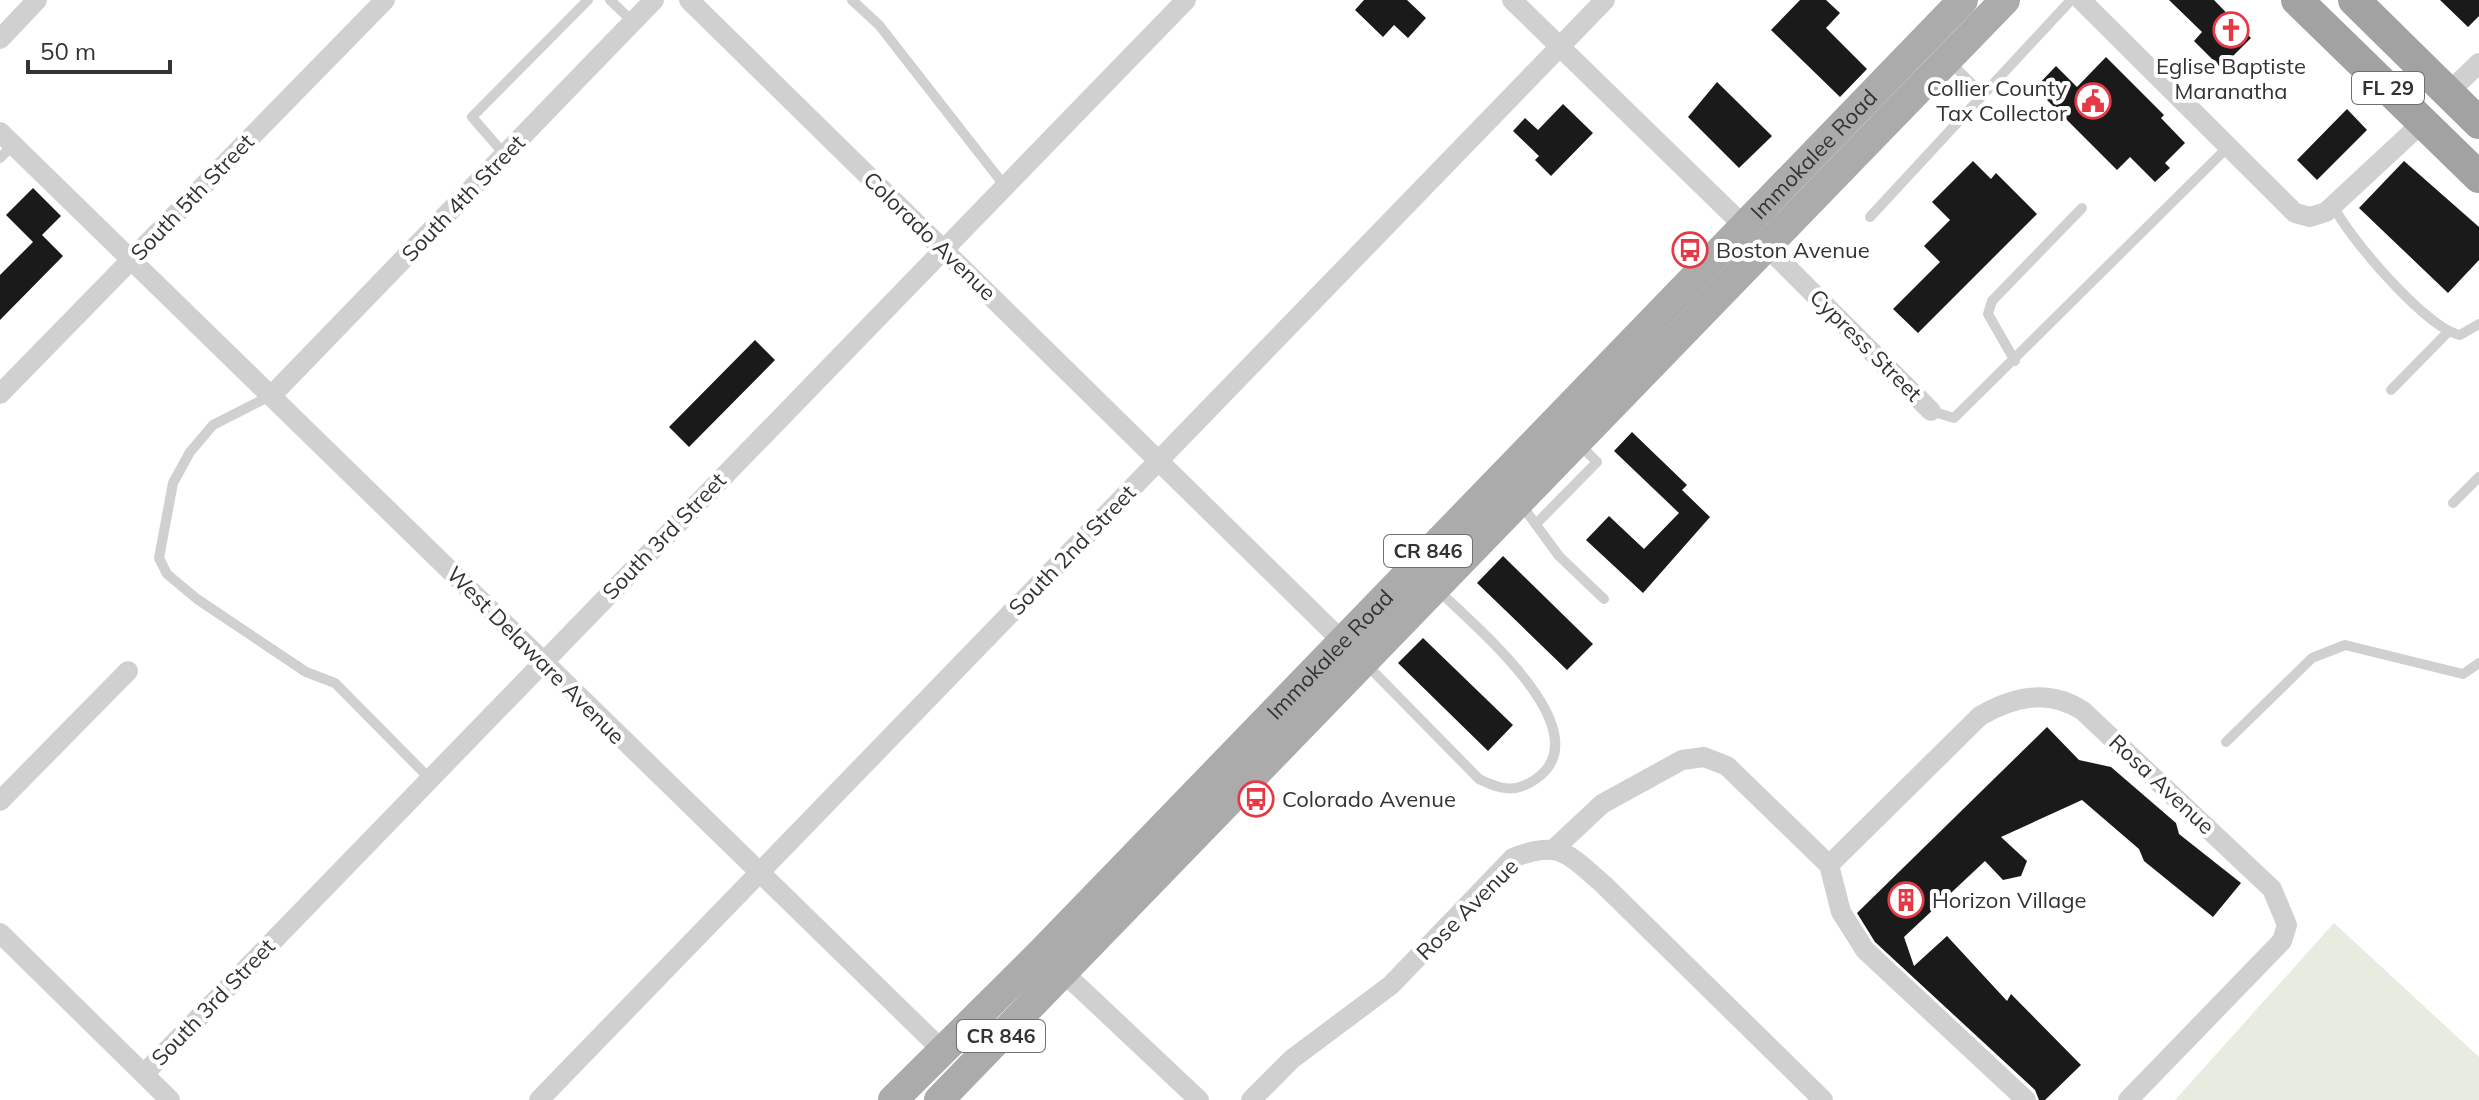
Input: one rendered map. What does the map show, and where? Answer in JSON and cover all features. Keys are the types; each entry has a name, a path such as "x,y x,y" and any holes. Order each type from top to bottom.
{"highway":[{"name":"FL 29","path":"2297,0 2479,177"},
{"name":"FL 29","path":"2354,0 2479,123"},
{"path":"2423,122 2448,93"}],"main road":[{"name":"Immokalee Road","path":"939,1100 965,1073 1053,961 1341,640 1963,0"},
{"name":"Immokalee Road","path":"893,1100 942,1050 1053,961 1364,662 1436,588 1528,512 1577,442 2005,0"},
{"path":"1937,27 1953,54"},
{"path":"1744,226 1766,246"},
{"path":"1341,640 1364,662"},
{"path":"942,1050 965,1073"}],"street":[{"path":"0,39 37,0"},
{"name":"South 5th Street","path":"0,394 385,0"},
{"name":"South 4th Street","path":"272,395 654,0"},
{"name":"Colorado Avenue","path":"689,0 1341,640"},
{"name":"South 3rd Street","path":"144,1074 942,248 1186,0"},
{"path":"1512,0 1744,226"},
{"name":"South 2nd Street","path":"539,1100 1605,0"},
{"path":"2081,0 2295,213 2310,217 2334,207 2423,122"},
{"path":"2448,93 2479,63"},
{"name":"West Delaware Avenue","path":"4,145 131,260 272,395 758,875 942,1050"},
{"name":"Cypress Street","path":"1766,246 1931,411"},
{"path":"0,801 128,671"},
{"name":"Rosa Avenue","path":"1829,865 1980,716 2005,701 2036,695 2070,702 2083,711 2272,889 2287,925 2282,941 2128,1100"},
{"path":"1823,1100 1603,884 1570,855 1555,848 1602,804 1682,760 1704,757 1727,766 1829,865 1841,912 1865,950 2026,1100"},
{"name":"Rose Avenue","path":"1251,1100 1292,1059 1391,985 1513,858 1537,848 1555,848"},
{"path":"0,933 170,1100"},
{"path":"1053,961 1199,1100"}],"lane":[{"path":"505,155 472,117 588,0"},
{"path":"610,0 633,22"},
{"path":"852,0 879,25 1004,185"},
{"path":"1870,217 2071,0"},
{"path":"1953,54 1983,95"},
{"path":"1931,411 1954,418 2228,147"},
{"path":"2334,207 2347,232 2447,333 2460,335 2479,324"},
{"path":"2015,361 1988,314 1992,301 2082,208"},
{"path":"2391,390 2447,333"},
{"path":"272,395 213,425 190,452 173,483 159,558 167,574 197,599 306,672 335,683 430,779"},
{"path":"2453,503 2479,477"},
{"path":"1528,512 1559,556 1604,599"},
{"path":"1364,662 1479,779 1496,788 1519,790 1540,777 1554,762 1558,749 1537,689 1436,588"},
{"path":"2226,742 2312,658 2345,645 2463,674 2479,663"}],"shaded area":[{"path":"2334,923 2479,1057 2479,1100 2175,1100"}],"building":[{"path":"1364,0 1407,0 1426,18 1408,38 1394,25 1383,37 1355,10"},
{"path":"1800,0 1826,0 1840,13 1826,28 1867,69 1840,97 1771,30"},
{"path":"2169,0 2214,0 2251,38 2221,68 2194,41 2202,32"},
{"path":"2440,0 2479,0 2479,16 2468,27"},
{"path":"2106,57 2164,115 2161,118 2185,143 2165,163 2170,168 2155,182 2130,157 2117,170 2035,88 2056,66 2077,87"},
{"path":"1717,82 1772,136 1739,168 1688,117"},
{"path":"1563,104 1593,133 1551,176 1535,160 1539,156 1513,131 1525,118 1538,130"},
{"path":"2347,109 2367,130 2317,180 2297,160"},
{"path":"1973,161 1991,179 1996,173 2037,214 1918,333 1893,309 1940,262 1924,246 1950,220 1932,202"},
{"path":"2404,161 2479,227 2479,260 2448,293 2359,208"},
{"path":"33,188 61,216 42,235 63,256 0,320 0,275 33,242 6,215"},
{"path":"755,340 775,360 689,447 669,427"},
{"path":"1632,432 1687,485 1682,490 1710,517 1643,593 1586,540 1609,516 1644,549 1679,513 1614,451"},
{"path":"1503,556 1593,644 1567,670 1477,583"},
{"path":"1423,638 1513,725 1488,751 1398,663"},
{"name":"Horizon Village","path":"2047,727 2079,760 2111,767 2176,823 2179,834 2241,883 2213,917 2144,861 2139,849 2082,800 2001,837 2027,861 2021,876 2003,880 1985,861 1904,937 1914,966 1947,936 2007,1001 2011,994 2081,1065 2045,1100 2039,1100 2035,1090 1875,942 1857,913"}],"place":[{"name":"Eglise Baptiste Maranatha","path":"2231,30"},
{"name":"Collier County Tax Collector","path":"2093,101"},
{"name":"Boston Avenue","path":"1690,250"},
{"name":"Colorado Avenue","path":"1256,799"},
{"name":"Horizon Village","path":"1906,900"}]}
